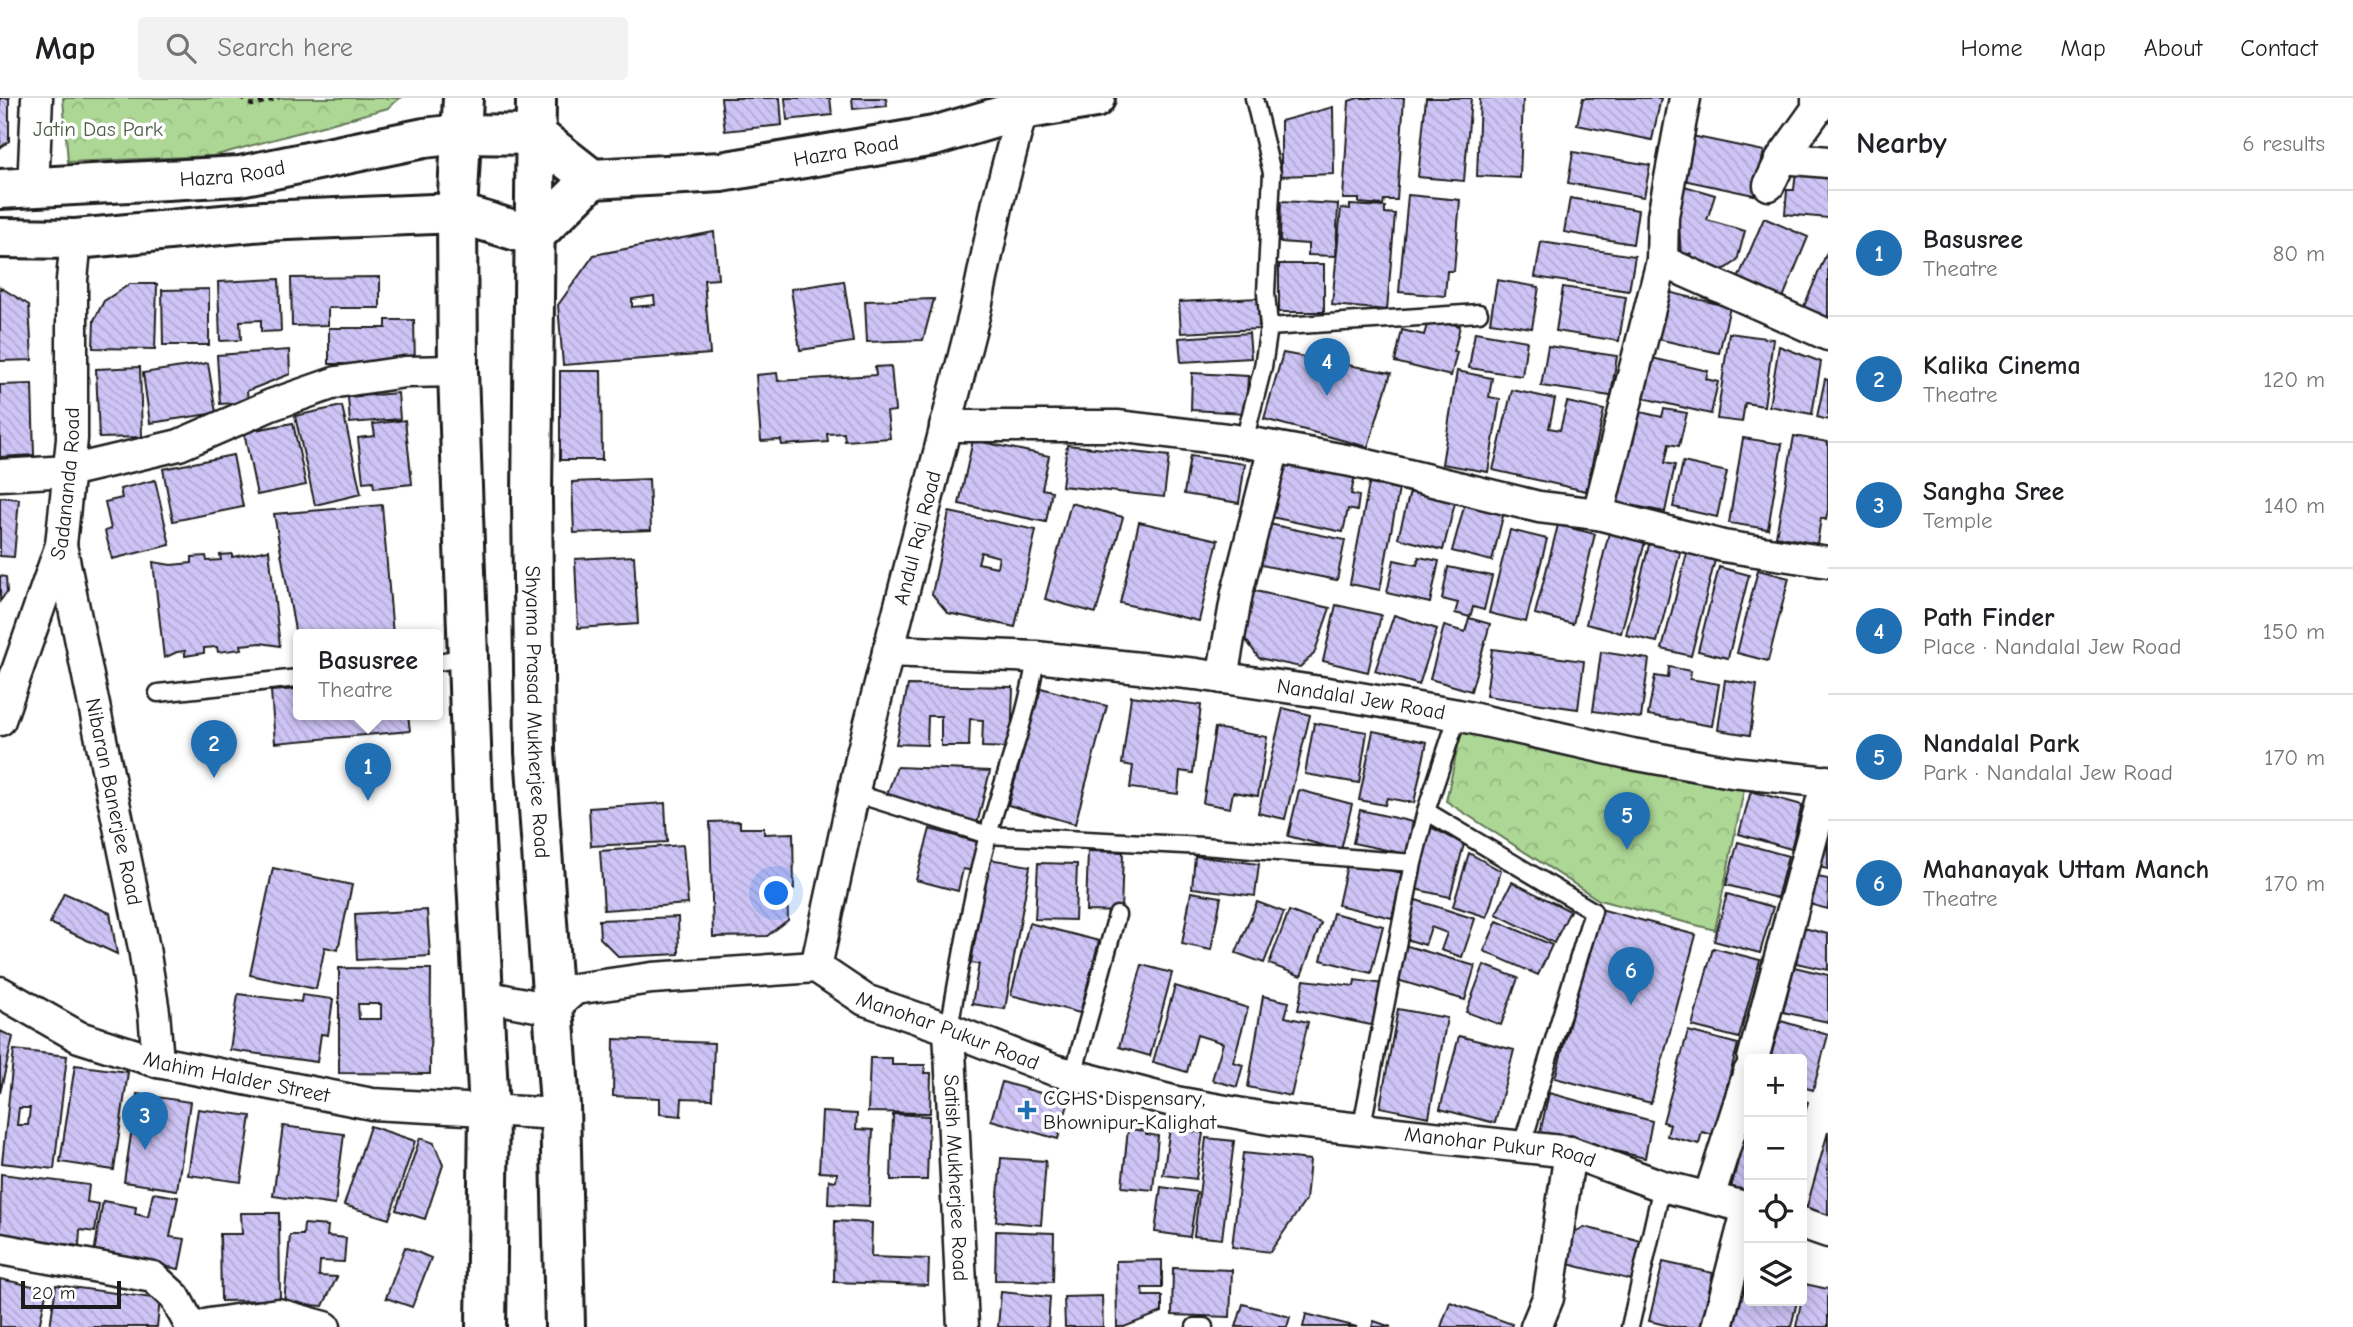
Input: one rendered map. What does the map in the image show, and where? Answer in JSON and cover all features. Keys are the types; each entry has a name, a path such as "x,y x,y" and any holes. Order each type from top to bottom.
{"main road":[{"name":"Shyama Prasad Mukherjee Road","path":"536,98 532,498 535,752 560,1114 565,1327"},
{"name":"Hazra Road","path":"592,179 721,172 934,136 1022,104 1095,98"},
{"name":"Hazra Road","path":"17,189 240,176 424,138 461,116 536,135"},
{"path":"461,116 457,213 458,371 452,659 483,996 489,1111 486,1327"},
{"path":"0,238 76,239 264,221 457,213 534,236 592,179 536,135"}],"street":[{"path":"17,189 37,98"},
{"path":"1598,514 1662,261 1663,216 1685,98"},
{"path":"1769,185 1782,158 1816,109 1817,98"},
{"name":"Andul Raj Road","path":"816,968 853,793 975,312 1022,104"},
{"path":"1782,158 1828,163"},
{"name":"Sadananda Road","path":"0,720 61,545 72,439 72,280 76,239"},
{"path":"1662,261 1828,335"},
{"path":"0,475 69,471 179,444 271,405 337,382 405,372 458,371"},
{"path":"945,426 1117,426 1244,441 1352,461 1539,508 1598,514 1723,546 1828,562"},
{"path":"1222,678 1237,593 1274,447"},
{"name":"Nibaran Banerjee Road","path":"61,545 144,948 154,1012 158,1062"},
{"name":"Nandalal Jew Road","path":"888,650 1035,657 1222,678 1458,715 1731,772 1828,782"},
{"path":"1754,1054 1828,782"},
{"path":"483,996 552,1009 575,989 652,978 816,968"},
{"name":"Manohar Pukur Road","path":"816,968 865,1000 949,1028 1073,1075 1176,1102 1270,1119 1570,1152 1662,1186 1744,1207"},
{"name":"Mahim Halder Street","path":"0,992 79,1037 158,1062 372,1104 560,1114"},
{"name":"Satish Mukherjee Road","path":"949,1028 963,1327"},
{"path":"1709,1197 1744,1088"},
{"path":"1536,1327 1548,1298 1570,1152"},
{"path":"1807,1225 1828,1233"},
{"path":"1717,1327 1744,1227"},
{"path":"0,1249 153,1277 175,1297 191,1327"},
{"path":"205,1327 209,1324 278,1314 325,1327"}],"lane":[{"path":"1244,441 1263,367 1269,327 1266,293 1272,173 1254,98"},
{"path":"1269,327 1479,313"},
{"path":"949,1028 971,901 1012,758 1032,681 1035,657"},
{"path":"158,693 293,679"},
{"path":"1361,1130 1413,863 1426,811 1458,715"},
{"path":"853,793 988,835 1203,846 1413,863"},
{"path":"1426,811 1593,911 1522,1145"},
{"path":"1073,1075 1117,915"},
{"path":"1630,1327 1662,1186"},
{"path":"1195,1327 1204,1327"}],"path":[{"path":"241,98 252,105 279,98"}],"green space":[{"name":"Jatin Das Park","path":"63,98 400,98 388,108 213,156 68,162"},
{"path":"1461,732 1745,785 1715,930 1599,900 1446,801"}],"building":[{"path":"0,98 9,98 9,141 0,148"},
{"path":"721,98 780,98 782,125 725,131"},
{"path":"785,98 830,98 832,115 787,120"},
{"path":"852,98 886,98 887,106 853,109"},
{"path":"1358,98 1404,98 1397,200 1384,200 1383,205 1359,203 1359,199 1343,199 1349,101"},
{"path":"1426,98 1471,98 1464,181 1418,177"},
{"path":"1480,98 1523,98 1520,178 1477,176"},
{"path":"1583,98 1661,98 1652,140 1577,125"},
{"path":"1333,107 1334,174 1281,176 1281,121"},
{"path":"1687,135 1764,151 1754,195 1678,179"},
{"path":"1573,152 1650,165 1644,197 1568,183"},
{"path":"1796,170 1828,173 1828,218 1785,214 1787,190 1794,190"},
{"path":"1681,185 1715,195 1707,220 1745,231 1737,261 1727,268 1716,272 1695,266 1691,253 1681,257 1679,223 1671,221"},
{"path":"1408,195 1460,200 1454,271 1447,271 1445,296 1399,292"},
{"path":"1570,198 1638,210 1633,244 1564,232"},
{"path":"1281,201 1338,204 1336,256 1308,255 1308,244 1280,242"},
{"path":"1350,205 1385,207 1385,213 1395,214 1387,310 1332,305 1341,208 1350,209"},
{"path":"1764,218 1808,237 1780,305 1735,286"},
{"path":"714,232 718,279 704,280 710,354 563,365 558,305 594,255","holes":["654,296 655,305 632,307 632,299"]},
{"path":"1541,242 1635,256 1629,291 1535,277"},
{"path":"1828,250 1828,322 1802,311"},
{"path":"1279,264 1324,264 1324,312 1279,312"},
{"path":"380,277 380,308 328,308 328,325 292,326 291,278"},
{"path":"279,279 281,331 261,332 261,320 240,321 241,340 220,341 218,282"},
{"path":"1497,280 1539,287 1532,328 1490,322"},
{"path":"844,281 853,342 800,350 791,289"},
{"path":"130,284 157,284 155,349 93,348 94,320 104,301"},
{"path":"0,287 29,305 32,360 0,361"},
{"path":"1563,287 1626,297 1619,341 1556,331"},
{"path":"209,289 209,345 163,345 162,290"},
{"path":"1660,290 1730,307 1719,353 1649,337"},
{"path":"1258,298 1259,329 1181,333 1179,302"},
{"path":"934,299 923,340 867,342 865,301"},
{"path":"1429,318 1460,326 1451,376 1395,362 1402,330 1424,335"},
{"path":"386,320 414,320 415,364 329,364 329,328 386,328"},
{"path":"1475,332 1527,341 1522,376 1469,368"},
{"path":"1249,333 1251,358 1181,362 1179,338"},
{"path":"1729,333 1773,339 1764,406 1745,403 1742,422 1717,419"},
{"path":"1548,346 1617,356 1611,396 1541,386"},
{"path":"1779,346 1821,362 1812,414 1769,406"},
{"path":"289,350 290,374 247,391 248,402 220,404 217,355"},
{"path":"1283,353 1391,373 1368,447 1264,419"},
{"path":"1652,358 1708,371 1706,379 1718,382 1711,414 1643,398"},
{"path":"208,363 216,413 150,423 143,373"},
{"path":"891,366 895,411 887,412 890,438 845,441 844,433 827,434 828,442 782,445 781,440 761,441 756,375 777,373 778,381 876,375 875,367"},
{"path":"140,367 142,437 99,438 96,369"},
{"path":"560,371 601,371 602,460 560,460"},
{"path":"1457,371 1492,378 1489,397 1500,399 1488,472 1442,464"},
{"path":"1192,373 1248,376 1246,413 1191,410"},
{"path":"1825,379 1828,380 1828,420 1817,417"},
{"path":"32,384 34,455 0,457 0,385"},
{"path":"1512,390 1555,399 1549,428 1560,430 1567,402 1604,410 1586,491 1493,470"},
{"path":"398,393 400,419 350,423 348,397"},
{"path":"342,406 361,494 315,505 295,416"},
{"path":"1664,409 1687,413 1679,446 1669,444 1665,463 1675,465 1665,512 1615,502 1636,411 1662,417"},
{"path":"405,420 412,484 374,488 373,481 363,482 358,438 375,436 373,424"},
{"path":"293,423 306,485 257,495 244,432"},
{"path":"1794,436 1828,442 1828,510 1826,520 1821,518 1817,544 1776,536"},
{"path":"1743,438 1782,444 1768,529 1729,523"},
{"path":"973,440 1049,456 1042,489 1052,491 1046,522 959,504"},
{"path":"1067,445 1169,456 1164,497 1062,486"},
{"path":"233,455 243,507 173,521 163,469"},
{"path":"1190,456 1245,464 1239,503 1184,494"},
{"path":"1283,460 1355,475 1351,494 1359,496 1357,511 1348,509 1343,532 1271,517"},
{"path":"1683,462 1727,472 1717,517 1673,507"},
{"path":"649,479 651,530 574,533 572,482"},
{"path":"155,480 170,545 112,559 105,531 111,529 105,502 122,498 120,489"},
{"path":"1369,484 1399,489 1380,590 1350,584"},
{"path":"1411,488 1456,499 1443,550 1398,538"},
{"path":"0,497 19,499 14,557 0,556"},
{"path":"1071,503 1123,517 1096,613 1045,599"},
{"path":"1465,503 1504,512 1492,561 1452,551"},
{"path":"382,505 392,629 295,629 274,514"},
{"path":"949,512 1036,530 1015,627 948,613 932,594","holes":["981,552 999,557 997,567 978,563"]},
{"path":"1139,522 1218,540 1199,621 1120,603"},
{"path":"1269,524 1345,540 1337,580 1261,565"},
{"path":"1558,525 1595,534 1573,624 1535,614"},
{"path":"1610,529 1646,538 1621,633 1586,624"},
{"path":"1510,530 1547,539 1526,622 1489,613"},
{"path":"1650,541 1681,549 1657,642 1626,635"},
{"path":"269,550 280,646 261,643 241,645 242,649 218,652 217,647 204,648 204,653 185,656 185,651 177,652 164,658 153,562 171,565 192,563 192,557 206,556 207,561 221,560 220,555 232,554 232,557"},
{"path":"1687,553 1715,560 1691,656 1662,649"},
{"path":"634,556 638,624 578,628 575,559"},
{"path":"1419,557 1439,561 1430,603 1387,593 1394,560 1417,565"},
{"path":"1448,567 1492,576 1484,610 1473,607 1470,617 1455,613 1458,603 1442,599"},
{"path":"1719,567 1749,575 1728,658 1698,651"},
{"path":"1758,570 1789,578 1768,661 1737,653"},
{"path":"0,576 6,577 7,592 0,601"},
{"path":"1251,590 1330,608 1314,654 1300,667 1259,658 1241,633"},
{"path":"1336,605 1381,615 1368,672 1323,661"},
{"path":"1394,615 1437,629 1419,685 1375,671"},
{"path":"1469,618 1490,624 1471,691 1430,679 1444,626 1465,632"},
{"path":"1492,649 1584,661 1578,709 1486,696"},
{"path":"1601,652 1649,659 1641,718 1593,711"},
{"path":"1669,667 1691,671 1690,679 1719,684 1712,726 1648,715 1655,676 1668,678"},
{"path":"1725,680 1757,685 1750,735 1718,730"},
{"path":"908,685 1013,687 1011,748 982,747 983,720 970,719 969,746 941,746 941,716 928,716 927,745 896,744"},
{"path":"1041,688 1107,706 1075,824 1008,805"},
{"path":"293,689 293,720 409,720 410,731 275,743 271,691"},
{"path":"1131,696 1201,705 1193,773 1180,771 1178,794 1130,788 1133,766 1122,764"},
{"path":"1283,708 1310,715 1285,819 1258,813"},
{"path":"1314,723 1367,732 1359,783 1305,774"},
{"path":"1215,728 1267,737 1258,796 1233,792 1230,808 1203,803"},
{"path":"1373,731 1427,742 1414,803 1387,798 1385,805 1359,800"},
{"path":"897,767 990,771 976,828 886,797"},
{"path":"1299,790 1352,804 1341,850 1288,836"},
{"path":"1751,791 1802,805 1791,849 1739,834"},
{"path":"665,803 667,842 591,846 589,808"},
{"path":"1360,810 1413,822 1406,854 1353,843"},
{"path":"1828,813 1828,869 1813,866"},
{"path":"740,821 740,828 764,828 764,834 793,833 794,889 787,889 788,920 767,936 713,937 710,822"},
{"path":"1427,825 1464,844 1450,897 1410,888"},
{"path":"930,829 981,843 974,871 963,869 958,891 916,880"},
{"path":"1738,842 1788,856 1777,898 1726,885"},
{"path":"683,845 688,904 604,910 600,851"},
{"path":"1088,851 1123,852 1121,912 1086,911"},
{"path":"1469,853 1501,871 1487,917 1453,906"},
{"path":"1195,856 1259,864 1255,896 1192,888"},
{"path":"989,859 1030,866 1005,1009 972,1004 979,964 971,963"},
{"path":"1348,860 1402,873 1392,918 1338,905"},
{"path":"1038,863 1077,864 1075,920 1035,919"},
{"path":"273,868 352,885 338,950 325,947 316,989 250,975"},
{"path":"1812,876 1828,879 1828,909 1805,903"},
{"path":"1512,882 1570,911 1554,943 1496,914"},
{"path":"1191,892 1221,897 1211,950 1182,944"},
{"path":"64,893 110,913 117,954 50,923"},
{"path":"1727,894 1773,907 1760,953 1714,941"},
{"path":"1416,900 1475,919 1462,957 1441,950 1447,933 1431,927 1425,945 1403,938"},
{"path":"1257,902 1284,912 1264,963 1236,953"},
{"path":"1600,909 1696,935 1651,1103 1555,1078"},
{"path":"427,910 430,956 357,960 355,914"},
{"path":"1289,911 1321,923 1301,976 1269,964"},
{"path":"1333,913 1383,926 1371,973 1321,960"},
{"path":"678,917 679,954 619,957 600,938 599,920"},
{"path":"1497,921 1552,945 1538,975 1484,951"},
{"path":"1029,923 1099,941 1080,1013 1011,995"},
{"path":"1804,928 1828,934 1828,970 1796,963"},
{"path":"1404,945 1475,966 1465,1000 1394,979"},
{"path":"1713,948 1760,960 1739,1038 1692,1026"},
{"path":"1142,965 1172,973 1150,1056 1119,1047"},
{"path":"1484,965 1518,978 1501,1025 1466,1012"},
{"path":"1794,967 1828,975 1828,1022 1783,1012"},
{"path":"339,968 431,969 430,1074 339,1073","holes":["358,1004 381,1004 381,1019 359,1019"]},
{"path":"1304,980 1354,986 1355,980 1384,984 1376,1026 1298,1010"},
{"path":"1175,986 1248,1008 1233,1062 1243,1065 1237,1087 1212,1080 1223,1043 1197,1035 1187,1072 1153,1062"},
{"path":"238,994 301,1002 302,995 333,999 328,1035 321,1034 317,1062 230,1050"},
{"path":"1263,996 1289,1002 1285,1017 1308,1022 1291,1096 1248,1087"},
{"path":"1398,1009 1447,1018 1429,1117 1380,1107"},
{"path":"1781,1021 1828,1035 1813,1090 1807,1088 1807,1054 1771,1054"},
{"path":"0,1031 13,1037 0,1093"},
{"path":"1688,1031 1738,1044 1714,1135 1702,1132 1699,1144 1667,1136 1670,1124 1663,1122"},
{"path":"1459,1036 1514,1050 1495,1123 1440,1109"},
{"path":"614,1039 714,1043 712,1099 682,1098 681,1116 660,1114 660,1098 613,1096"},
{"path":"14,1050 67,1056 54,1169 2,1163","holes":["19,1108 30,1108 28,1125 17,1125"]},
{"path":"870,1058 892,1058 892,1065 925,1065 924,1073 931,1073 930,1113 868,1112"},
{"path":"75,1065 128,1072 114,1170 60,1162"},
{"path":"1002,1082 1069,1101 1058,1139 991,1120"},
{"path":"1549,1093 1652,1121 1645,1158 1540,1133"},
{"path":"137,1094 190,1102 177,1190 124,1182"},
{"path":"198,1109 251,1116 241,1182 188,1175"},
{"path":"822,1112 857,1114 856,1129 873,1130 869,1206 828,1204 829,1180 836,1181 837,1173 819,1172"},
{"path":"893,1114 929,1116 927,1180 891,1180"},
{"path":"283,1126 344,1134 335,1205 273,1196"},
{"path":"370,1126 415,1141 389,1219 344,1205"},
{"path":"1170,1128 1203,1133 1196,1179 1163,1175"},
{"path":"1128,1129 1146,1131 1146,1134 1158,1136 1153,1190 1122,1187"},
{"path":"1828,1132 1828,1220 1807,1214"},
{"path":"1744,1137 1744,1192 1731,1188"},
{"path":"420,1138 434,1143 443,1165 425,1219 396,1210"},
{"path":"1206,1138 1234,1141 1222,1239 1194,1236"},
{"path":"1243,1153 1310,1160 1306,1200 1270,1252 1232,1247"},
{"path":"1001,1158 1046,1161 1041,1225 996,1221"},
{"path":"1,1174 89,1185 87,1202 99,1204 95,1232 80,1230 79,1246 0,1235"},
{"path":"1161,1187 1197,1192 1190,1237 1155,1232"},
{"path":"153,1193 178,1197 170,1237 185,1239 179,1269 94,1253 103,1201 136,1207 135,1214 148,1217"},
{"path":"241,1213 279,1213 280,1300 221,1301 220,1234 242,1234"},
{"path":"835,1221 872,1223 871,1257 929,1259 928,1285 834,1282"},
{"path":"304,1224 328,1226 327,1236 346,1238 344,1262 320,1261 319,1276 337,1277 323,1306 284,1303 290,1235 303,1235"},
{"path":"1584,1227 1642,1241 1632,1280 1560,1262 1566,1237"},
{"path":"996,1231 1054,1233 1053,1282 995,1280"},
{"path":"405,1247 431,1258 412,1307 386,1298"},
{"path":"1162,1260 1162,1288 1142,1288 1143,1296 1162,1296 1162,1312 1124,1327 1117,1327 1116,1261"},
{"path":"1663,1262 1713,1273 1701,1327 1674,1327 1649,1321"},
{"path":"1173,1268 1232,1270 1230,1317 1172,1315"},
{"path":"0,1279 47,1289 39,1327 0,1327"},
{"path":"1807,1284 1828,1289 1828,1327 1796,1327 1800,1306 1807,1306"},
{"path":"56,1285 160,1299 157,1327 50,1327"},
{"path":"1743,1291 1744,1306 1796,1306 1791,1327 1734,1327"},
{"path":"1001,1292 1050,1297 1048,1327 998,1327"},
{"path":"1102,1296 1103,1327 1065,1327 1064,1297"},
{"path":"1450,1302 1512,1324 1511,1327 1441,1327"},
{"path":"1243,1304 1290,1317 1287,1327 1236,1327"},
{"path":"1306,1314 1357,1327 1303,1327"},
{"path":"1374,1321 1391,1327 1372,1327"}],"place":[{"name":"Path Finder","path":"1327,396"},
{"name":"Kalika Cinema","path":"214,778"},
{"name":"Basusree","path":"368,801"},
{"name":"Nandalal Park","path":"1627,850"},
{"name":"Mahanayak Uttam Manch","path":"1631,1005"},
{"name":"CGHS Dispensary, Bhownipur-Kalighat","path":"1027,1110"},
{"name":"Sangha Sree","path":"145,1150"}]}
